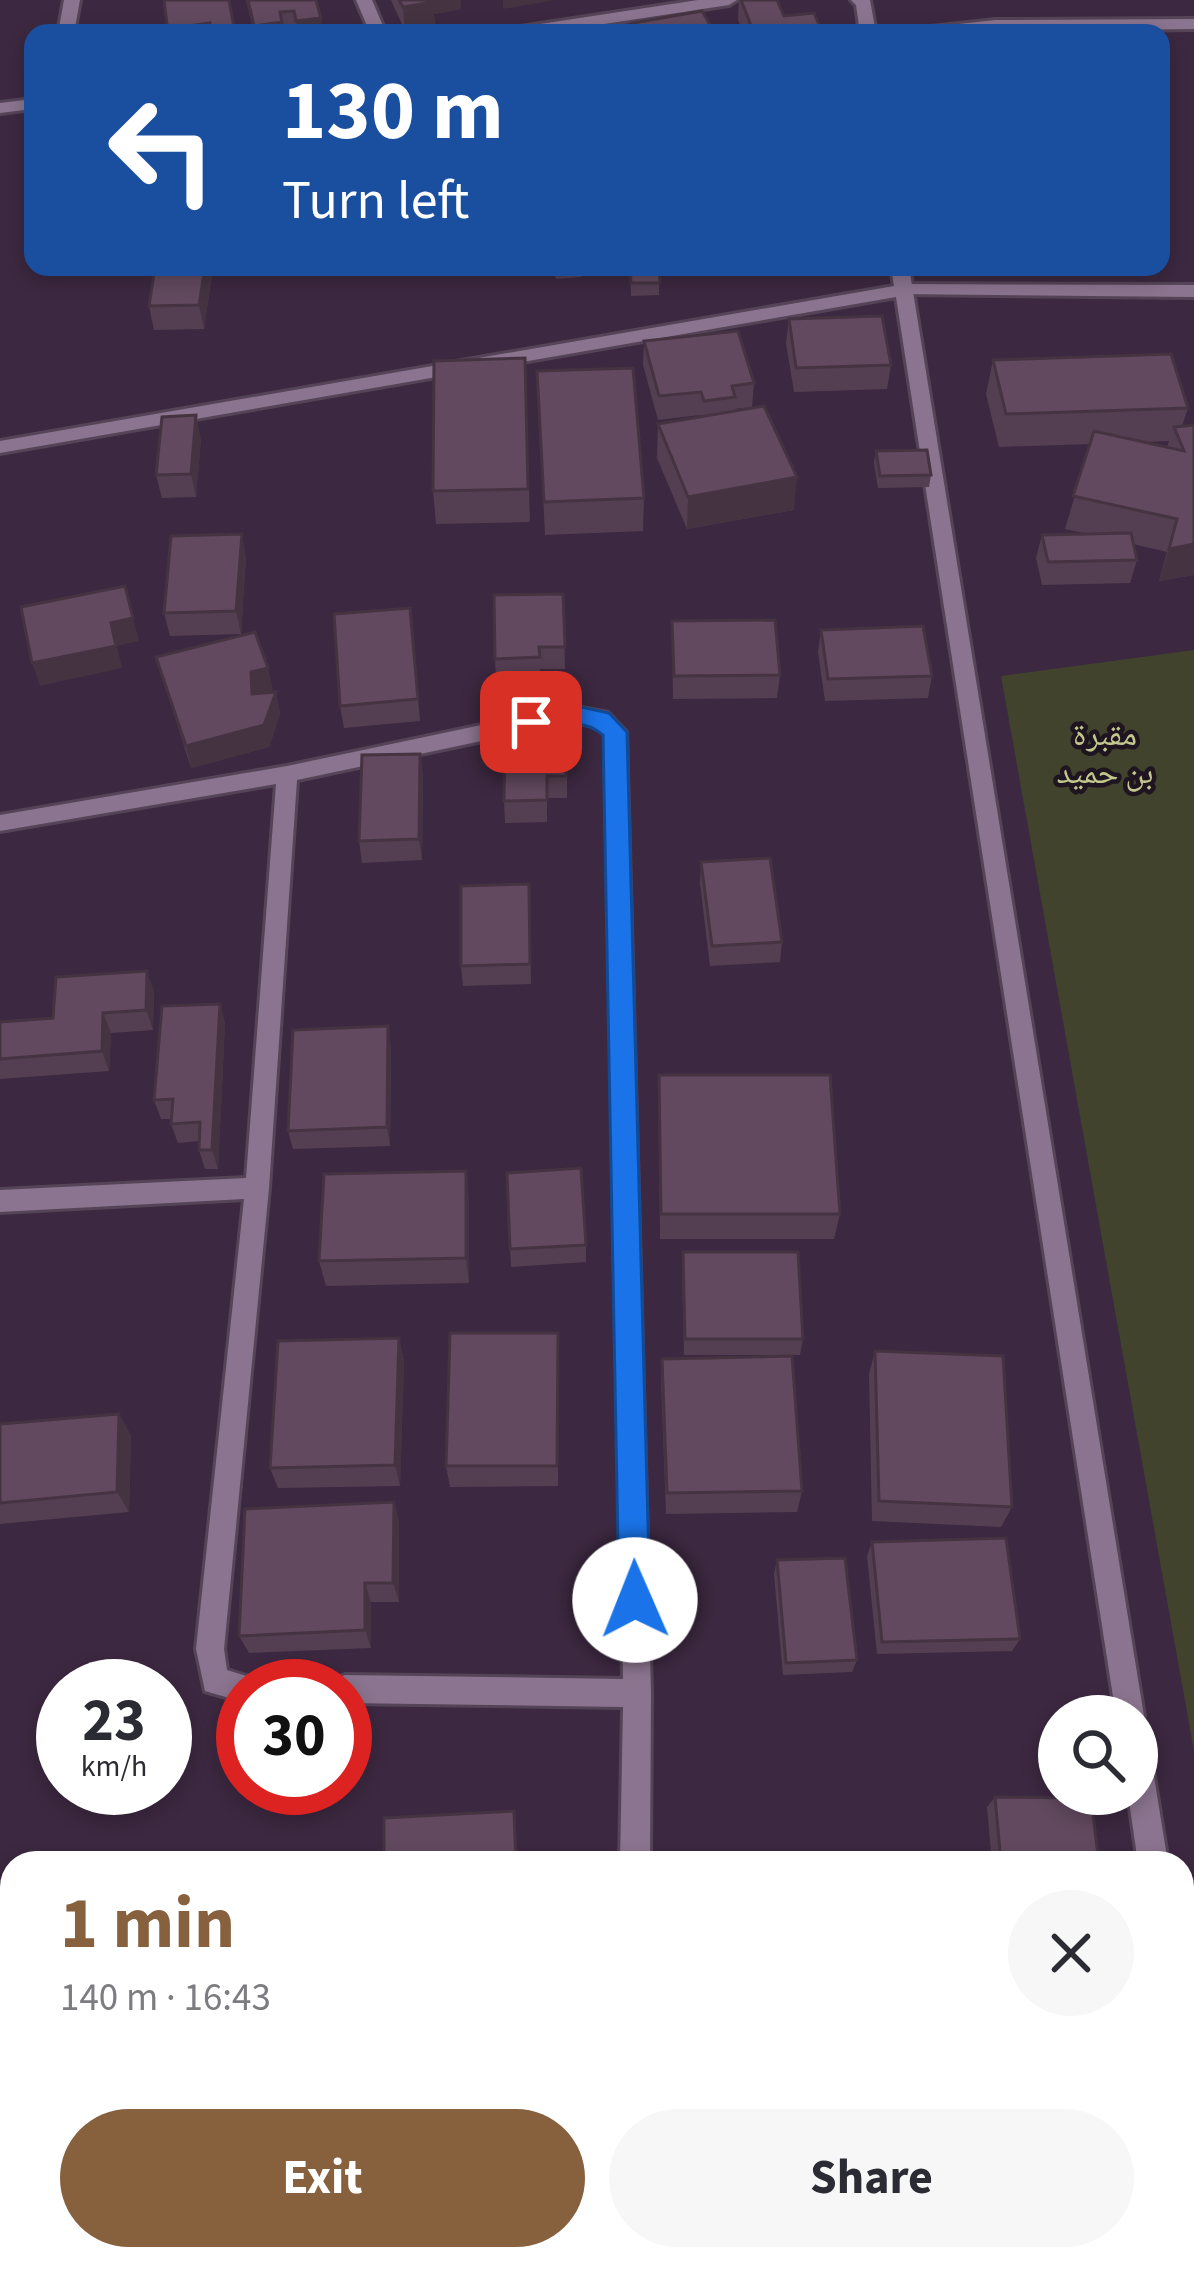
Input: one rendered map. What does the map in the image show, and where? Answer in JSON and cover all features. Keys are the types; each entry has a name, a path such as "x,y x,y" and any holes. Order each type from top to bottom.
{"street":[{"path":"573,24 729,0"},
{"path":"1094,24 1194,23"},
{"path":"0,447 901,279 1194,291"},
{"path":"901,279 1127,1695"},
{"path":"0,823 286,774 572,714 601,719 615,732 637,1694 634,1851"},
{"path":"216,1681 210,1649 257,1188 286,774"},
{"path":"0,1202 257,1188"},
{"path":"372,1689 637,1694"},
{"path":"1146,1815 1151,1851"}],"green space":[{"name":"مقبرة بن حميد","path":"1194,650 1194,1751 1001,676"}],"building":[{"path":"164,0 229,0 233,24 167,24"},
{"path":"248,0 316,0 321,18 296,21 294,11 280,12 282,22 254,24"},
{"path":"399,0 432,0 433,2 403,7"},
{"path":"741,0 777,0 784,16 814,13 819,24 750,24"},
{"path":"702,11 710,24 634,24"},
{"path":"154,276 204,276 199,305 149,306"},
{"path":"631,276 660,276 660,283 631,283"},
{"path":"882,316 891,365 796,368 789,319"},
{"path":"738,331 754,383 732,386 735,397 704,401 701,392 659,396 644,341"},
{"path":"1171,354 1188,408 1006,414 993,360"},
{"path":"525,358 528,489 433,491 434,361"},
{"path":"633,368 644,498 544,502 537,371"},
{"path":"764,406 797,477 688,497 658,424"},
{"path":"196,415 191,474 156,475 162,417"},
{"path":"1194,425 1194,544 1169,549 1177,519 1073,496 1094,431 1184,451 1174,427"},
{"path":"927,450 931,475 880,476 876,451"},
{"path":"1131,533 1137,560 1048,562 1042,535"},
{"path":"242,534 236,611 164,613 171,536"},
{"path":"125,586 133,618 111,623 116,646 32,663 21,607"},
{"path":"563,594 565,647 539,647 540,657 495,659 494,595"},
{"path":"410,608 418,699 340,706 334,614"},
{"path":"775,620 780,675 674,676 672,621"},
{"path":"923,626 932,676 828,679 821,630"},
{"path":"255,632 268,668 251,672 252,694 276,692 264,725 186,746 156,657"},
{"path":"567,730 566,776 547,776 547,800 504,801 505,731"},
{"path":"420,754 419,839 359,841 362,755"},
{"path":"770,858 782,942 712,946 701,862"},
{"path":"529,884 530,964 461,966 461,886"},
{"path":"147,971 146,1010 103,1013 102,1051 0,1059 0,1022 53,1018 56,977"},
{"path":"220,1004 212,1150 199,1150 200,1122 171,1124 173,1099 154,1100 162,1006"},
{"path":"388,1026 387,1127 288,1131 293,1030"},
{"path":"659,1075 830,1075 840,1214 661,1214"},
{"path":"581,1168 586,1245 510,1249 507,1173"},
{"path":"466,1171 466,1258 319,1261 324,1174"},
{"path":"683,1252 798,1252 803,1339 685,1339"},
{"path":"450,1333 558,1333 557,1466 446,1466"},
{"path":"399,1338 395,1465 270,1468 278,1341"},
{"path":"875,1351 1003,1356 1012,1507 879,1501"},
{"path":"792,1356 802,1491 667,1493 662,1359"},
{"path":"119,1414 117,1492 0,1503 0,1424"},
{"path":"394,1502 393,1583 365,1583 365,1630 239,1636 245,1509"},
{"path":"1006,1538 1020,1639 882,1642 872,1542"},
{"path":"845,1558 857,1660 786,1663 777,1560"},
{"path":"995,1797 1038,1797 1038,1815 1093,1815 1098,1851 1000,1851"},
{"path":"514,1811 516,1851 384,1851 384,1818"}],"route":[{"path":"531,722 572,714 601,719 615,732 635,1600"}]}
